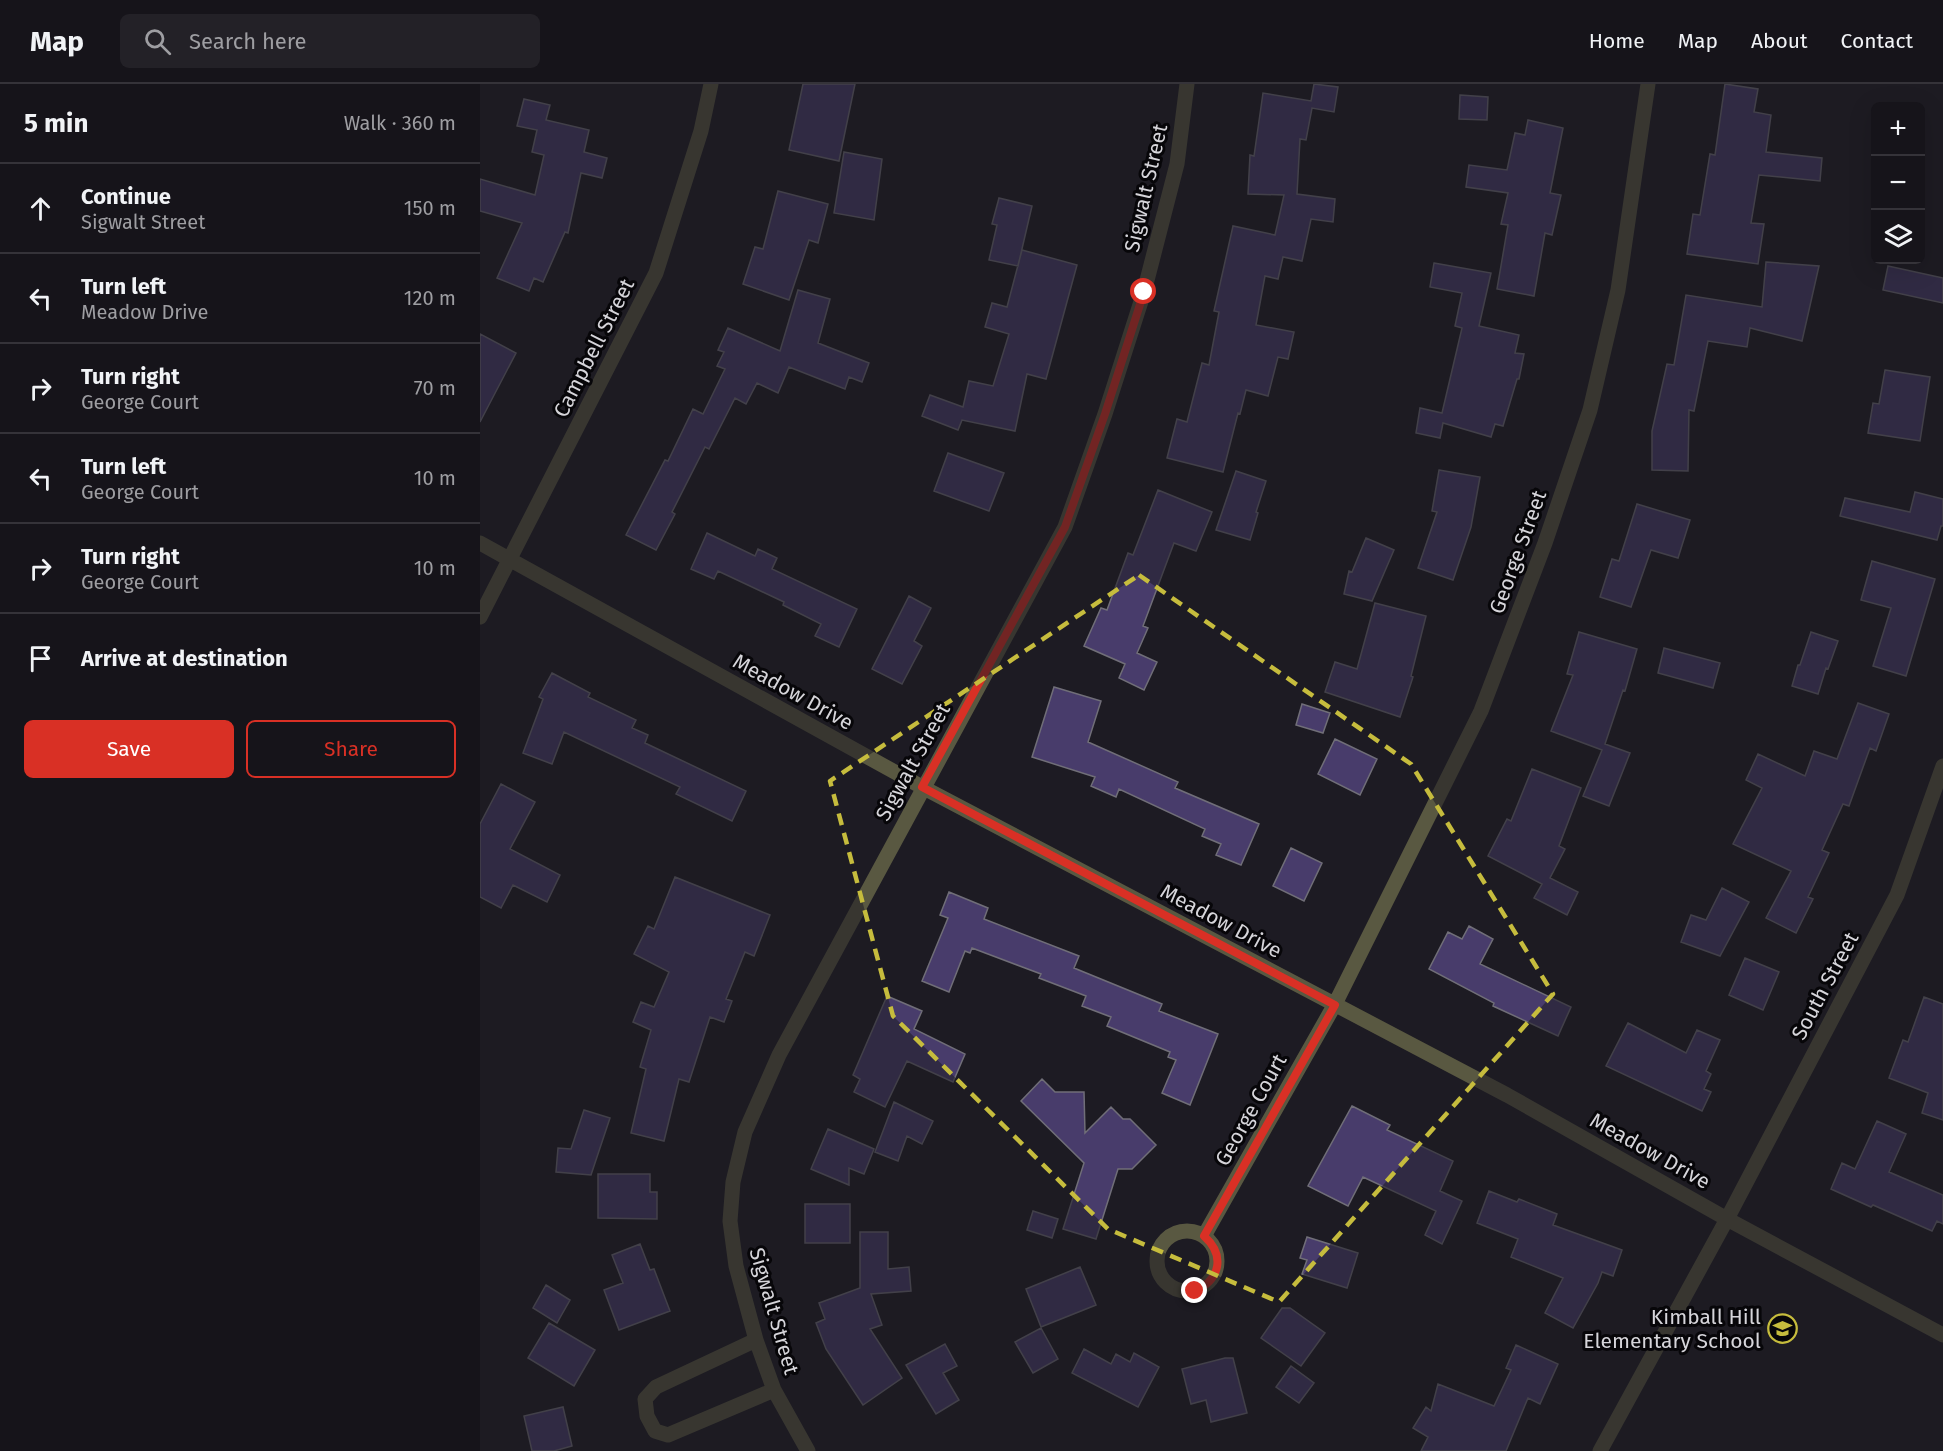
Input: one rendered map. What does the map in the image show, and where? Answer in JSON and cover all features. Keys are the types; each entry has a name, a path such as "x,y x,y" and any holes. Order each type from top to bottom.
{"street":[{"name":"Campbell Street","path":"480,617 656,273 701,131 711,84"},
{"name":"Sigwalt Street","path":"808,1451 774,1390 756,1340 736,1266 730,1221 733,1182 745,1132 779,1055 922,787 1065,527 1105,414 1144,292 1177,164 1188,84"},
{"name":"George Street","path":"1335,1005 1481,711 1545,543 1590,410 1615,301 1648,84"},
{"name":"Meadow Drive","path":"480,543 922,787 1507,1095 1727,1219 1943,1335"},
{"name":"South Street","path":"1600,1451 1727,1219 1897,895 1943,765"},
{"name":"George Court","path":"1204,1236 1335,1005"},
{"path":"1195,1232 1204,1236 1216,1252 1218,1262 1211,1280 1204,1287 1195,1291 1175,1290 1160,1276 1157,1257 1160,1247 1175,1233 1195,1232"},
{"path":"756,1340 656,1387 645,1399 647,1416 655,1431 668,1435 774,1390"}],"highlighted area":[{"path":"1139,575 1411,764 1553,994 1279,1302 1108,1229 893,1016 830,781"}],"building":[{"path":"803,84 855,84 839,161 789,150"},
{"path":"1314,84 1338,87 1334,112 1312,108 1306,140 1300,139 1297,194 1335,199 1333,222 1311,219 1302,261 1283,257 1278,279 1265,276 1256,325 1294,332 1288,359 1278,357 1268,396 1246,390 1223,472 1167,458 1177,419 1187,422 1202,363 1209,365 1219,312 1214,311 1233,226 1275,235 1284,195 1248,194 1250,155 1254,156 1263,93 1311,101"},
{"path":"1725,84 1758,89 1754,112 1771,115 1766,152 1822,158 1820,181 1759,175 1751,223 1764,224 1758,264 1687,254 1693,214 1700,215 1710,154 1715,155"},
{"path":"1460,95 1488,97 1487,120 1459,119"},
{"path":"524,99 550,105 546,120 589,130 584,152 607,158 602,178 581,173 568,233 565,232 543,282 534,278 529,291 497,278 522,223 480,211 480,179 535,195 544,155 532,152 537,130 517,126"},
{"path":"1528,120 1563,128 1550,193 1561,195 1552,235 1545,233 1534,296 1497,289 1508,225 1501,224 1508,193 1466,187 1469,165 1507,170 1515,133 1525,135"},
{"path":"844,152 882,159 874,220 834,213"},
{"path":"778,191 828,204 818,243 809,240 789,300 743,284 755,247 763,249"},
{"path":"999,198 1032,206 1018,266 989,260 997,225 992,224"},
{"path":"1022,250 1077,265 1046,379 1027,374 1015,431 962,420 958,430 922,416 930,395 963,407 969,381 993,386 1009,334 985,327 992,303 1007,307"},
{"path":"1766,262 1819,266 1802,341 1750,328 1747,347 1708,341 1694,411 1689,410 1688,471 1652,470 1652,431 1667,364 1674,365 1686,295 1762,307"},
{"path":"1434,263 1491,273 1479,326 1519,335 1515,353 1524,354 1519,379 1517,379 1503,426 1495,424 1491,437 1443,423 1440,438 1416,433 1420,408 1442,413 1462,328 1455,326 1462,293 1430,287"},
{"path":"1888,266 1943,278 1943,303 1883,290"},
{"path":"798,290 830,299 818,343 869,363 862,382 849,377 845,389 789,367 778,393 757,383 746,404 735,398 709,449 705,447 672,512 675,514 656,550 626,535 665,460 668,461 693,409 703,414 725,369 717,366 724,352 718,350 728,328 780,351"},
{"path":"480,334 516,353 480,422"},
{"path":"1885,370 1930,377 1920,441 1868,433 1873,403 1879,404"},
{"path":"948,453 1004,473 989,511 934,491"},
{"path":"1439,470 1480,477 1471,527 1453,580 1418,568 1437,512 1432,511"},
{"path":"1236,471 1266,481 1250,540 1216,530"},
{"path":"1158,490 1212,512 1196,551 1174,543 1143,626 1148,628 1137,653 1157,662 1144,690 1119,678 1125,664 1084,646 1101,608 1107,610 1128,553 1133,555"},
{"path":"1915,492 1943,499 1943,526 1941,526 1937,540 1840,516 1845,498 1910,512"},
{"path":"1637,504 1690,520 1678,558 1651,550 1631,607 1600,597 1612,559 1619,561"},
{"path":"707,533 755,556 758,549 777,558 772,569 857,609 839,647 815,636 821,624 783,605 784,602 718,571 714,579 691,569"},
{"path":"1366,538 1394,550 1372,601 1344,594 1349,571 1352,572"},
{"path":"1872,561 1935,579 1906,676 1873,666 1891,608 1861,600"},
{"path":"909,596 931,608 914,641 922,646 902,684 872,669"},
{"path":"1375,603 1426,616 1411,676 1413,677 1400,717 1325,692 1335,662 1357,669"},
{"path":"1579,632 1637,649 1625,691 1623,690 1605,744 1630,753 1609,806 1583,796 1602,750 1551,731 1573,675 1567,674"},
{"path":"1811,632 1838,641 1818,694 1792,686"},
{"path":"1664,648 1720,663 1713,688 1658,673"},
{"path":"552,673 590,693 588,697 636,720 632,728 648,735 645,743 746,791 732,821 676,794 680,787 564,732 552,764 523,753 543,699 539,697"},
{"path":"1054,687 1101,701 1088,742 1178,782 1175,788 1259,824 1241,865 1216,855 1221,844 1202,836 1205,829 1119,789 1116,797 1091,786 1095,777 1032,757"},
{"path":"1858,703 1889,714 1876,751 1870,748 1849,806 1843,804 1822,850 1829,853 1808,897 1813,899 1796,933 1766,918 1791,871 1733,844 1762,788 1746,780 1758,754 1805,776 1814,751 1837,759"},
{"path":"1302,704 1330,713 1323,733 1296,725"},
{"path":"1335,739 1377,759 1360,795 1318,774"},
{"path":"1532,769 1581,788 1559,846 1565,849 1550,878 1578,892 1567,915 1534,898 1542,884 1488,856 1507,819 1511,821"},
{"path":"501,784 535,802 510,849 560,875 547,902 513,885 501,908 480,897 480,824"},
{"path":"1291,848 1322,863 1304,901 1273,886"},
{"path":"675,877 770,915 754,956 745,952 726,999 732,1001 724,1022 710,1017 689,1082 679,1079 664,1141 631,1133 646,1069 640,1067 651,1030 633,1022 641,1002 654,1007 669,972 634,954 648,926 654,929"},
{"path":"1722,888 1749,902 1720,956 1681,942 1691,915 1706,920"},
{"path":"949,892 988,908 984,919 1079,956 1074,968 1162,1004 1159,1011 1218,1034 1190,1105 1162,1093 1176,1060 1168,1057 1170,1052 1107,1026 1111,1017 1082,1006 1086,996 1039,978 1041,974 972,948 970,953 965,951 949,992 922,981 948,918 940,915"},
{"path":"1469,926 1493,939 1480,964 1571,1007 1558,1036 1493,1006 1494,1003 1429,969 1448,932 1462,939"},
{"path":"1745,958 1779,972 1763,1010 1729,995"},
{"path":"887,996 922,1011 914,1029 965,1054 953,1082 907,1061 885,1107 854,1092 860,1079 853,1075"},
{"path":"1924,997 1943,1004 1943,1120 1922,1113 1928,1093 1889,1078 1903,1040 1908,1042"},
{"path":"1628,1023 1686,1053 1697,1030 1720,1040 1706,1071 1711,1074 1704,1089 1711,1092 1702,1111 1606,1066"},
{"path":"1042,1079 1055,1092 1084,1092 1085,1133 1111,1107 1123,1119 1130,1119 1156,1145 1132,1169 1118,1169 1096,1239 1063,1229 1084,1163 1021,1101"},
{"path":"894,1102 933,1121 922,1144 907,1136 898,1161 875,1152"},
{"path":"1352,1106 1390,1125 1387,1130 1453,1161 1440,1191 1462,1201 1442,1244 1425,1235 1436,1211 1363,1177 1348,1206 1308,1186"},
{"path":"584,1110 610,1118 591,1175 556,1172 558,1148 571,1149"},
{"path":"1877,1121 1906,1134 1889,1172 1943,1195 1943,1224 1937,1221 1932,1231 1831,1189 1842,1163 1855,1169"},
{"path":"828,1129 874,1149 864,1174 849,1168 849,1185 811,1169"},
{"path":"598,1174 650,1174 650,1192 657,1192 657,1219 598,1218"},
{"path":"1489,1191 1517,1202 1519,1199 1557,1214 1553,1225 1622,1250 1613,1276 1602,1272 1573,1328 1545,1313 1563,1278 1511,1257 1518,1239 1477,1223"},
{"path":"805,1204 850,1204 850,1243 805,1243"},
{"path":"1033,1211 1058,1219 1052,1238 1027,1230"},
{"path":"860,1232 888,1232 888,1269 909,1267 911,1291 871,1294 882,1325 870,1329 902,1378 863,1405 826,1349 816,1323 825,1319 819,1303 860,1288"},
{"path":"1307,1237 1358,1253 1347,1288 1302,1274 1307,1260 1300,1258"},
{"path":"640,1244 650,1270 654,1269 670,1311 619,1330 604,1290 623,1283 612,1255"},
{"path":"1080,1267 1096,1305 1041,1327 1026,1289"},
{"path":"546,1285 570,1300 557,1323 533,1308"},
{"path":"1282,1308 1290,1308 1325,1333 1301,1366 1261,1338"},
{"path":"549,1323 595,1350 574,1386 528,1358"},
{"path":"1041,1328 1058,1359 1033,1373 1015,1342"},
{"path":"945,1344 957,1366 943,1373 959,1400 936,1414 906,1365"},
{"path":"1516,1345 1558,1364 1540,1404 1528,1398 1506,1451 1421,1451 1428,1437 1413,1428 1426,1407 1431,1411 1438,1384 1494,1406 1511,1370 1506,1368"},
{"path":"1084,1349 1111,1364 1116,1354 1130,1362 1134,1353 1159,1367 1138,1407 1072,1373"},
{"path":"1233,1358 1247,1413 1211,1422 1206,1400 1191,1404 1182,1369"},
{"path":"1291,1366 1314,1383 1299,1403 1276,1387"},
{"path":"563,1407 572,1446 554,1451 532,1451 524,1416"}],"place":[{"name":"Kimball Hill Elementary School","path":"1782,1329"}],"route":[{"path":"1144,292 1105,414 1065,527 922,787 1335,1005 1204,1236 1216,1252 1218,1262 1211,1280 1204,1287 1195,1291"}]}
